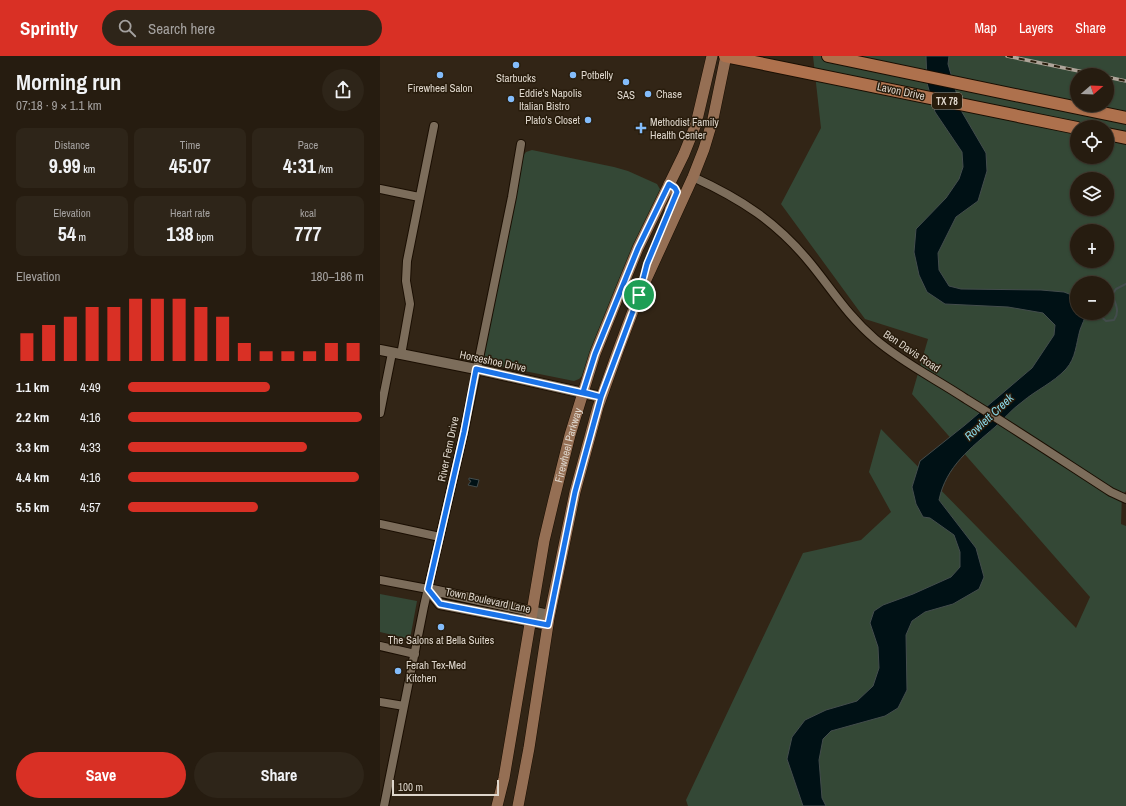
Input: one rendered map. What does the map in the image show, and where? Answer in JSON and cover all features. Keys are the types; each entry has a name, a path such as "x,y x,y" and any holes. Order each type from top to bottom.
{"main road":[{"name":"Firewheel Parkway","path":"497,806 504,778 544,541 583,392 595,354 638,248 696,124 712,56"},
{"name":"Firewheel Parkway","path":"518,806 529,748 548,620 575,492 601,397 639,295 693,177 713,119 726,56"},
{"name":"Lavon Drive","path":"726,56 860,82 1070,126"},
{"name":"Lavon Drive","path":"828,56 1126,118"},
{"path":"1114,135 1126,138"},
{"path":"639,295 647,264 677,192 675,188 669,184"}],"street":[{"path":"380,413 410,304 406,281 407,261 434,126"},
{"name":"River Fern Drive","path":"384,806 428,589 464,432 512,197 521,144"},
{"name":"Ben Davis Road","path":"693,177 736,198 773,224 799,250 826,283 839,302 865,331 892,353 1111,492 1126,499"},
{"path":"380,189 420,197"},
{"name":"Horseshoe Drive","path":"380,350 476,369 601,397"},
{"path":"380,524 440,537"},
{"name":"Town Boulevard Lane","path":"380,580 428,589 531,617 548,620"},
{"path":"380,646 415,654"},
{"path":"380,702 404,706"}],"green space":[{"path":"813,56 1126,56 1126,491 1122,495 1121,524 1126,526 1126,806 688,806 686,800 803,553 861,540 891,512 869,472 881,429 1076,628 1090,597 912,394 928,339 865,319 781,204 821,128"},
{"path":"532,150 628,171 657,184 661,191 613,302 599,329 582,376 574,381 489,364 485,362 483,358 523,156 526,152"},
{"path":"380,594 417,601 410,639 380,632"}],"water":[{"name":"Rowlett Creek","path":"926,56 949,56 948,64 962,112 986,153 987,171 978,201 956,217 938,253 939,270 949,286 961,289 1041,290 1064,292 1070,294 1070,320 1084,320 1074,356 1066,369 1018,405 969,450 953,467 942,488 939,500 976,548 984,577 979,589 953,604 925,612 912,621 906,635 907,690 898,708 885,716 831,731 823,739 819,760 822,798 826,806 803,806 787,759 792,737 805,720 826,710 857,701 873,686 879,668 878,647 870,623 874,611 883,605 913,594 951,577 960,567 960,552 954,535 930,518 923,517 916,504 912,487 920,461 1032,368 1054,335 1055,325 1043,313 1008,307 945,304 927,292 919,275 914,252 916,229 946,198 959,179 963,167 962,152 935,112 927,83"},
{"path":"469,478 479,480 477,487 468,485 471,481"}],"waterway":[{"path":"1114,292 1116,289 1126,284"},
{"path":"1114,300 1117,314 1114,320"},
{"path":"1105,320 1114,320"}],"railway":[{"path":"1007,56 1070,69"},
{"path":"1114,78 1126,81"}],"place":[{"name":"Starbucks","path":"516,65"},
{"name":"Firewheel Salon","path":"440,75"},
{"name":"Potbelly","path":"573,75"},
{"name":"SAS","path":"626,82"},
{"name":"Chase","path":"648,94"},
{"name":"Eddie's Napolis Italian Bistro","path":"511,99"},
{"name":"Plato's Closet","path":"588,120"},
{"name":"Methodist Family Health Center","path":"641,128"},
{"name":"The Salons at Bella Suites","path":"441,627"},
{"name":"Ferah Tex-Med Kitchen","path":"398,671"}],"route":[{"path":"639,295 601,397 476,369 464,432 428,589 440,604 548,625 575,492 601,397 583,392 595,354 638,248 669,184 675,188 677,192 647,264 639,295"}]}
